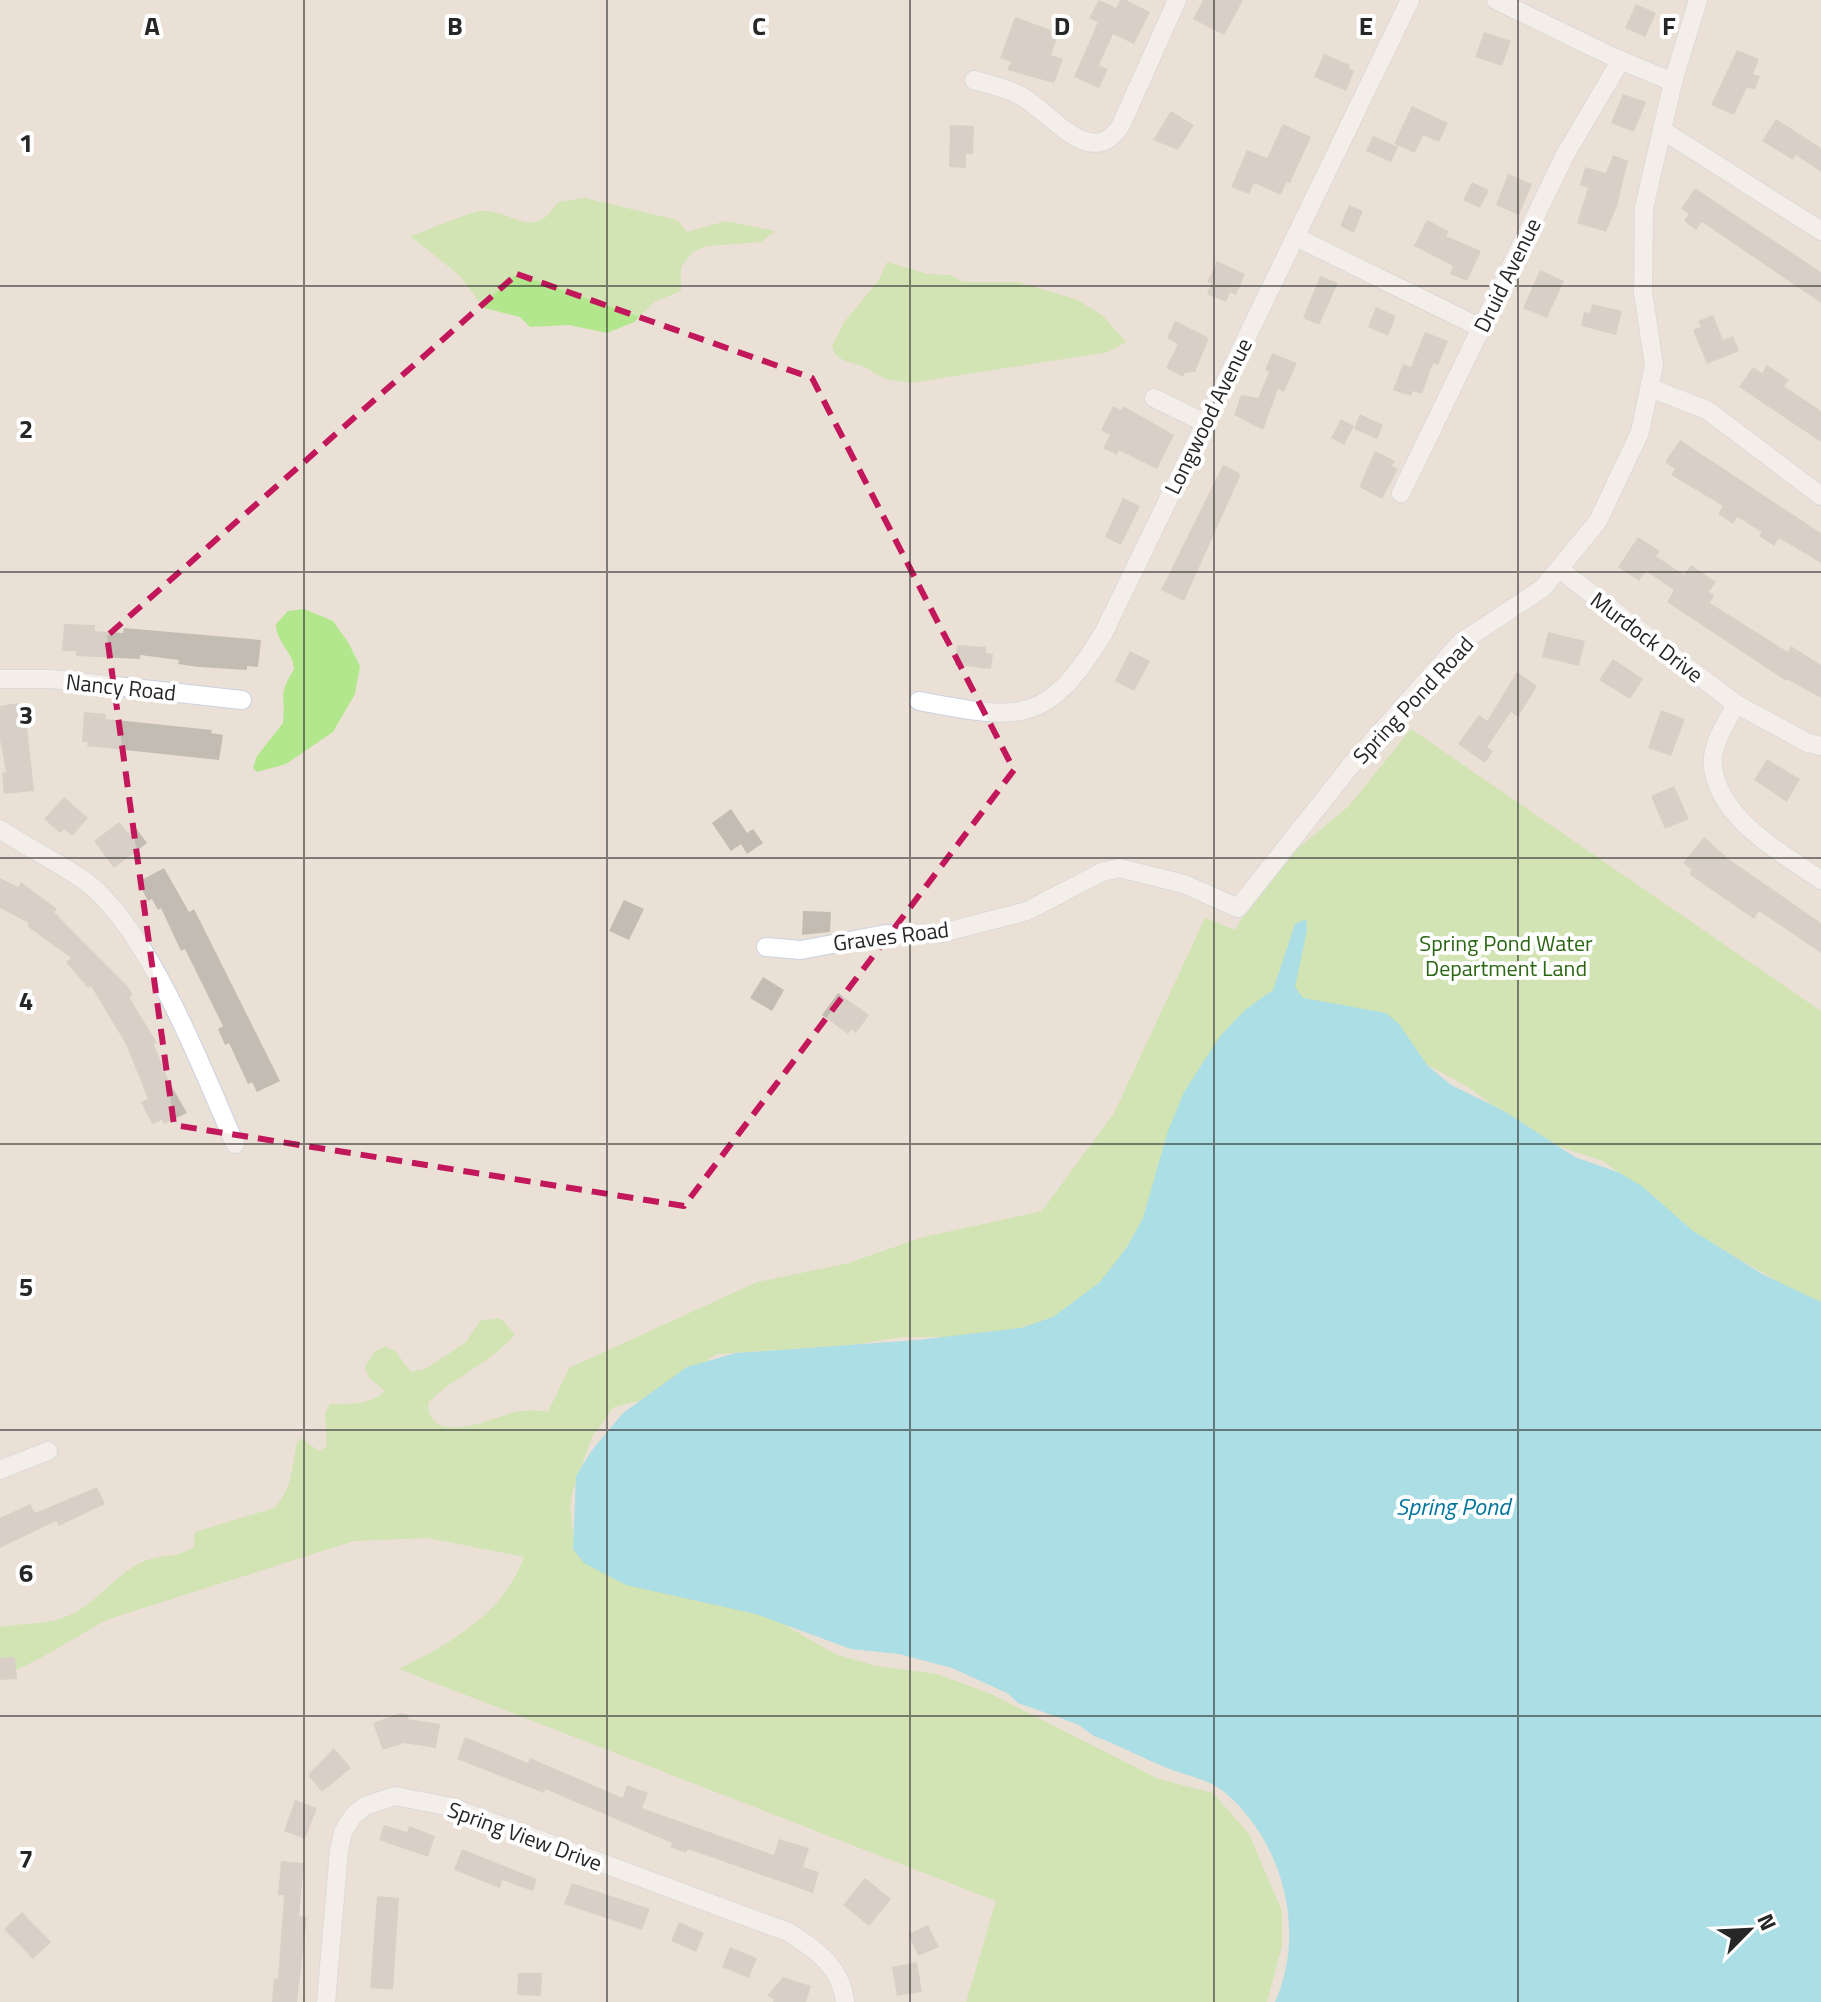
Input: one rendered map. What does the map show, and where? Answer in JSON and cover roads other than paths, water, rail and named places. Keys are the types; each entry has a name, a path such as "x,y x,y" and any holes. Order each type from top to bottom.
{"street":[{"path":"974,80 1019,95 1081,141 1105,142 1113,138 1121,125 1177,0"},
{"name":"Longwood Avenue","path":"919,701 1016,714 1033,710 1058,693 1083,666 1104,632 1410,0"},
{"path":"1496,0 1673,82"},
{"name":"Spring Pond Road","path":"1238,908 1352,764 1460,643 1543,588 1598,521 1640,432 1650,388 1654,365 1643,292 1644,208 1673,82 1698,0"},
{"name":"Druid Avenue","path":"1401,493 1565,155 1621,60"},
{"path":"1662,130 1821,231"},
{"path":"1296,237 1481,328"},
{"path":"1650,388 1707,410 1821,496"},
{"path":"1154,398 1205,423"},
{"name":"Murdock Drive","path":"1559,569 1736,704 1808,743 1821,746"},
{"name":"Nancy Road","path":"0,679 52,679 242,700"},
{"path":"1736,704 1714,751 1713,767 1718,784 1748,826 1821,880"},
{"path":"0,829 97,890 138,944 190,1040 235,1144"},
{"name":"Graves Road","path":"766,947 801,950 848,939 942,933 1027,911 1102,872 1119,868 1184,884 1238,908"},
{"path":"0,1470 48,1451"},
{"name":"Spring View Drive","path":"326,2002 343,1832 365,1806 395,1796 451,1807 788,1932 827,1960 837,1973 845,2002"}],"water":[{"name":"Spring Pond","path":"1306,919 1307,930 1295,987 1303,998 1386,1013 1399,1024 1427,1065 1451,1085 1504,1111 1575,1157 1620,1173 1643,1187 1693,1231 1764,1275 1821,1302 1821,2002 1275,2002 1289,1946 1284,1889 1261,1835 1244,1811 1217,1787 1094,1736 1077,1724 1018,1703 1007,1693 952,1668 899,1654 851,1649 756,1614 626,1585 584,1563 573,1549 576,1476 592,1450 623,1413 687,1367 736,1353 918,1340 1021,1328 1053,1317 1100,1282 1127,1247 1143,1218 1168,1131 1184,1092 1221,1035 1245,1010 1273,990 1295,924"}],"park label":[{"name":"Spring Pond Water Department Land","path":"1506,956"}]}
